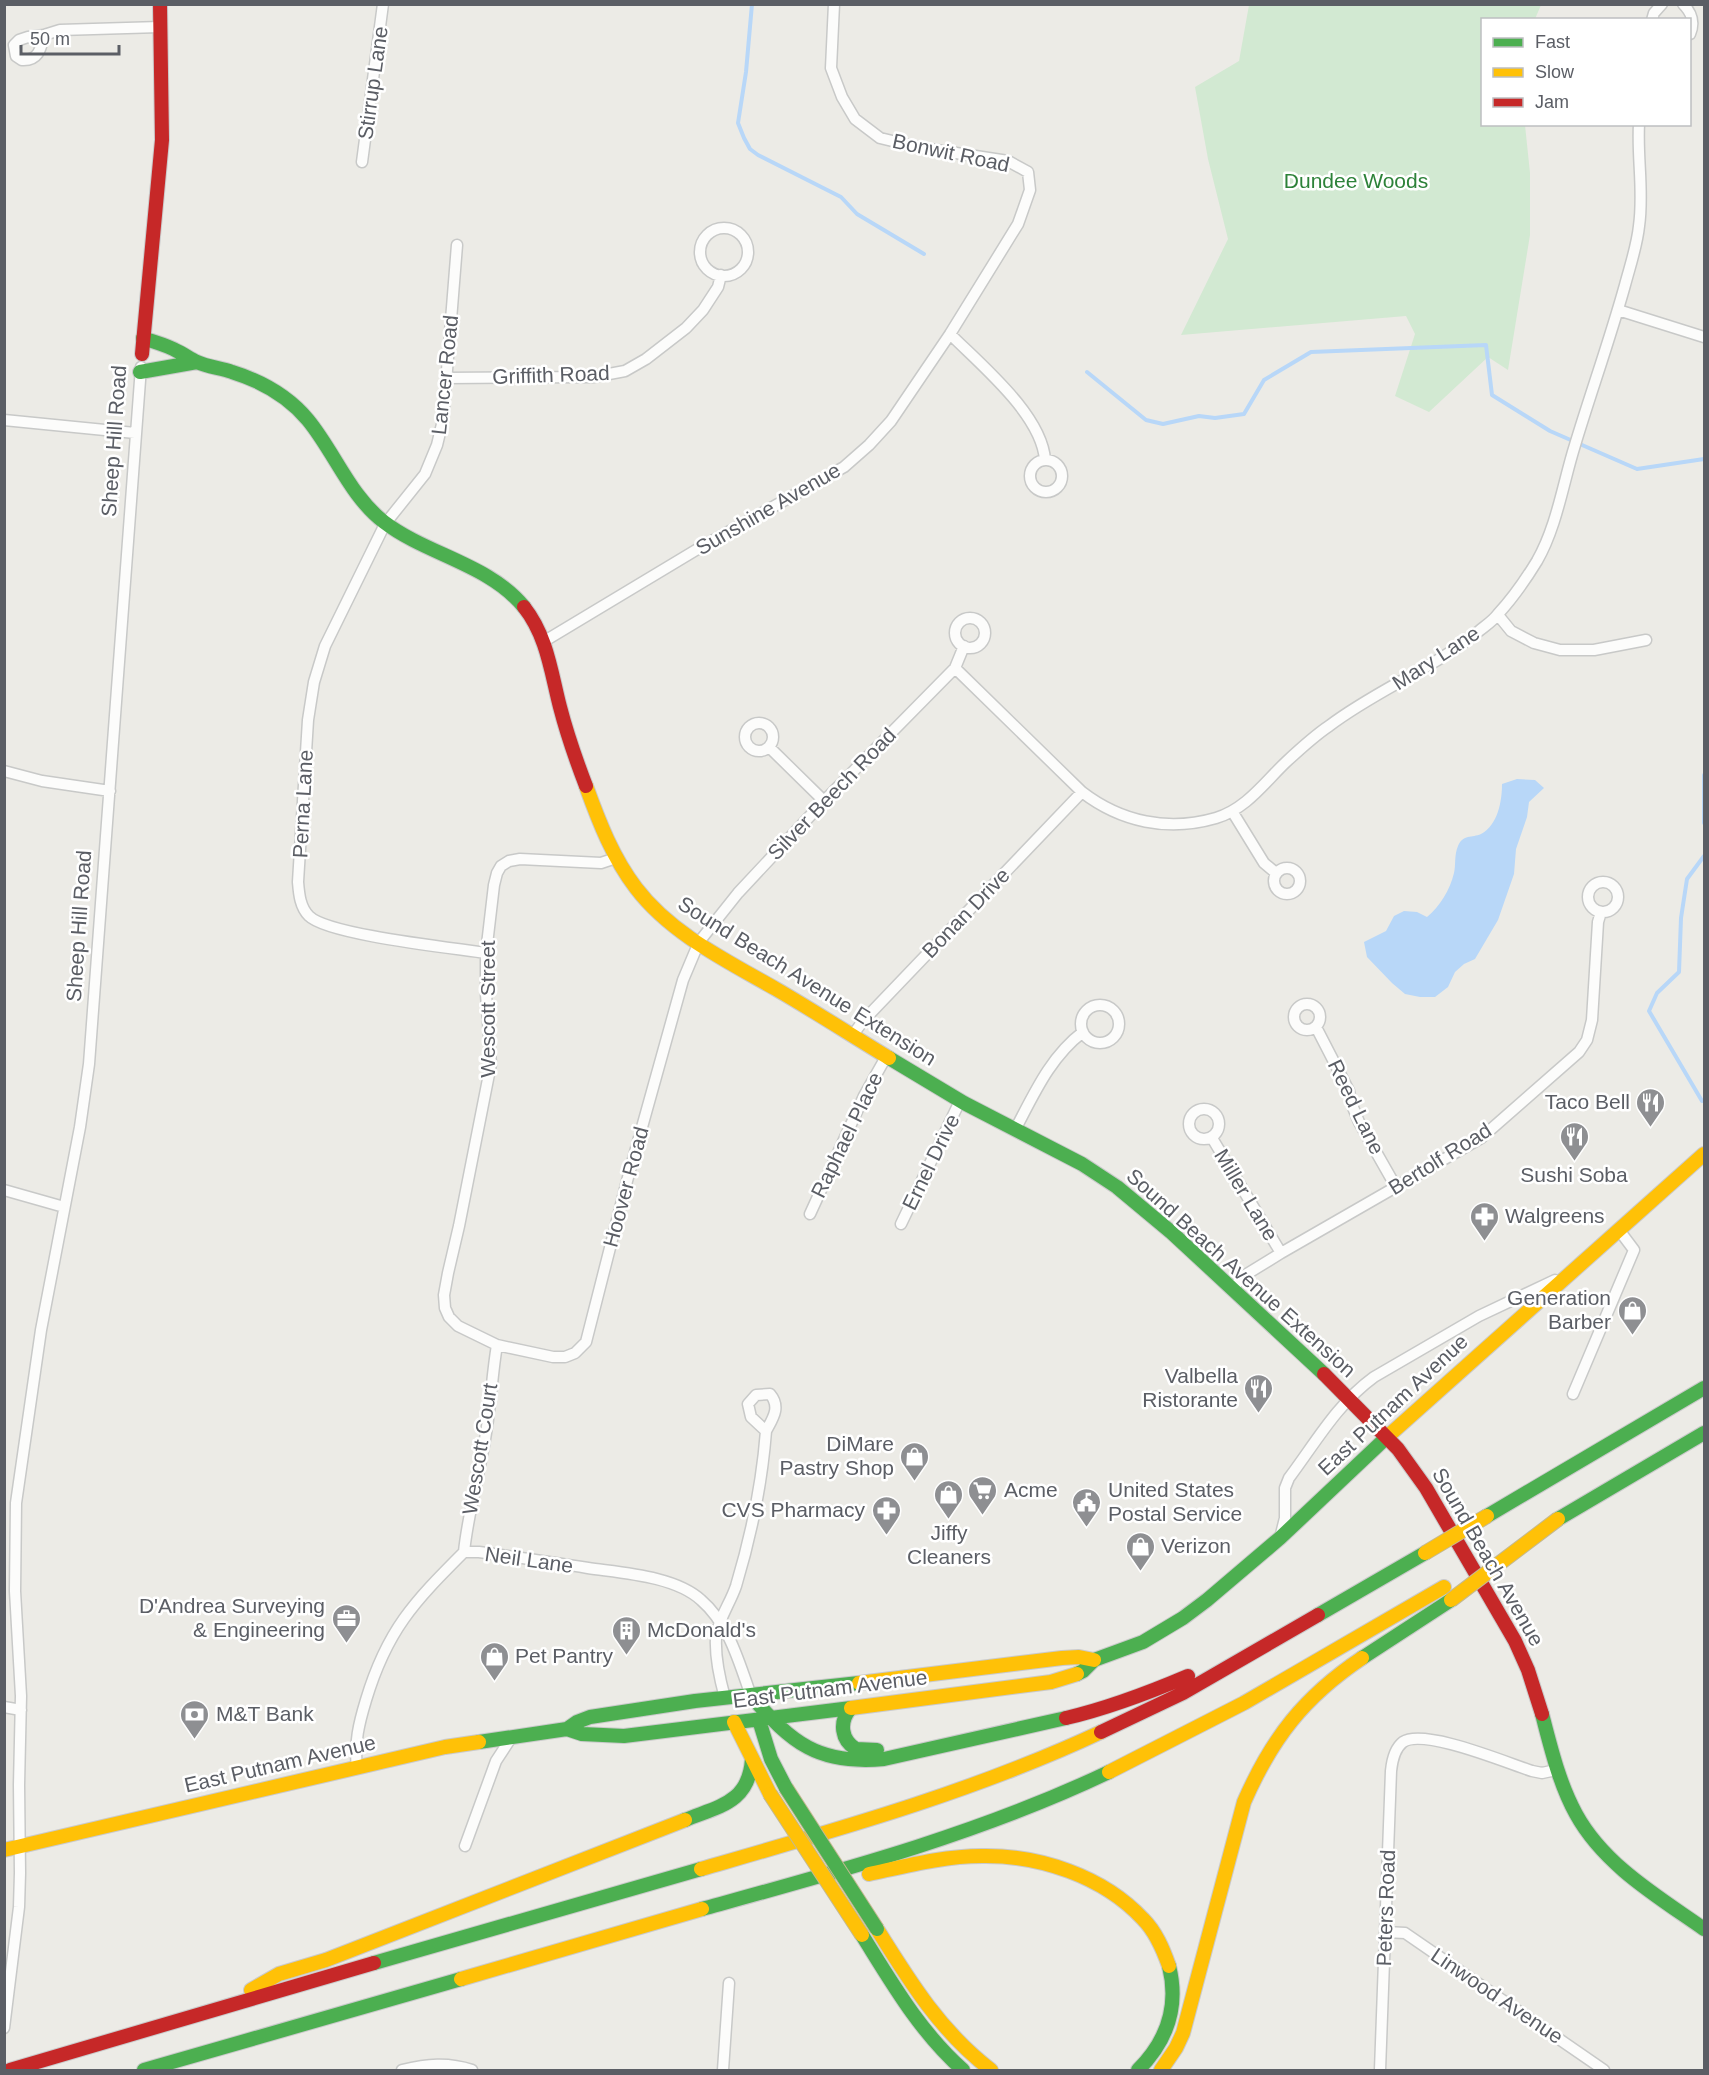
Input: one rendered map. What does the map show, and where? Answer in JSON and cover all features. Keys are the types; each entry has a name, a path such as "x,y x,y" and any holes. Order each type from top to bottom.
{"main road":[{"name":"Sheep Hill Road","path":"142,354 162,140 160,4"},
{"name":"Sound Beach Avenue Extension","path":"143,338 175,350 197,362 236,373 272,389 302,412 357,492 372,512 385,524 417,544 502,586 529,614 543,642 575,755 598,818 616,858 647,901 669,921 699,942 960,1101 1067,1156 1114,1185 1146,1210 1387,1437"},
{"name":"Sound Beach Avenue Extension","path":"140,372 197,362"},
{"name":"East Putnam Avenue","path":"567,1729 585,1735 621,1736 1051,1682 1068,1678 1083,1671 1094,1660 1143,1641 1207,1600 1280,1538 1387,1437 1704,1154"},
{"path":"10,2070 220,2007 784,1845 965,1789 1054,1754 1140,1715 1224,1671 1704,1388"},
{"path":"144,2070 946,1838 1079,1786 1209,1724 1704,1433"},
{"name":"Sound Beach Avenue","path":"1387,1437 1405,1457 1449,1526 1515,1641 1535,1690 1556,1770 1576,1815 1606,1854 1628,1874 1704,1929"},
{"path":"1161,2070 1183,2033 1244,1802 1266,1752 1289,1721 1326,1684 1451,1600 1558,1519"},
{"path":"765,1719 810,1749 828,1757 850,1761 884,1759 1070,1718 1119,1704 1306,1623"},
{"name":"East Putnam Avenue","path":"4,1850 445,1747 567,1729 590,1717 725,1698 1062,1658 1079,1657 1094,1660"},
{"path":"751,1696 765,1719 771,1759 786,1788 916,1991 945,2031 966,2053 991,2070"},
{"path":"725,1698 734,1722 770,1794 918,2021 945,2054 963,2070"},
{"path":"850,1709 843,1717 843,1728 845,1738 855,1749 873,1751 956,1743"},
{"path":"220,2007 279,1974 326,1960 426,1922 728,1803 745,1790 752,1771 752,1759"},
{"path":"718,1905 959,1857 1008,1856 1071,1871 1108,1889 1133,1907 1153,1930 1168,1959 1174,1992 1171,2016 1158,2046 1138,2070"}],"street":[{"name":"Stirrup Lane","path":"362,162 383,4"},
{"name":"Bonwit Road","path":"834,4 831,68 842,97 855,119 880,138 917,147 1008,161 1028,172"},
{"path":"1653,18 1662,4"},
{"path":"1683,4 1689,10 1692,19 1691,30"},
{"path":"44,35 78,28 160,27"},
{"name":"Mary Lane","path":"956,668 1082,792 1098,804 1135,820 1155,824 1191,824 1232,811 1248,801 1286,762 1328,726 1464,644 1498,615 1538,559 1558,507 1574,446 1618,310 1639,226 1641,201 1639,126"},
{"name":"Sunshine Avenue","path":"543,642 696,550 844,467 891,421 950,334 1018,224 1030,190 1028,172"},
{"path":"725,228 741,235 746,243 747,251 744,264 738,271 721,275 705,266 700,250 708,234 725,228"},
{"name":"Lancer Road","path":"385,524 425,474 438,445 443,420 457,245"},
{"name":"Griffith Road","path":"446,378 593,377 625,371 646,359 686,328 704,310 718,287 721,275"},
{"path":"1618,310 1704,337"},
{"path":"950,334 1024,411 1042,440 1045,460"},
{"name":"Sheep Hill Road","path":"4,2028 19,1899 21,1710 15,1591 15,1503 40,1330 80,1126 88,1071 142,354"},
{"path":"4,420 135,433"},
{"name":"Perna Lane","path":"385,524 325,646 314,682 308,720 299,894 304,909 310,917 325,925 365,935 486,953"},
{"path":"1498,615 1511,631 1534,643 1560,650 1594,650 1646,640"},
{"name":"Silver Beech Road","path":"699,942 738,893 824,801 956,668 964,646"},
{"path":"769,747 824,801"},
{"path":"4,771 42,781 110,791"},
{"name":"Bonan Drive","path":"852,1036 863,1021 1082,792"},
{"path":"1232,811 1264,863 1276,873"},
{"name":"Wescott Street","path":"497,1345 458,1326 449,1317 445,1301 448,1273 491,1064 486,953 494,885 501,866 509,861 520,859 601,863 616,858"},
{"name":"Bertolf Road","path":"1232,1290 1242,1277 1281,1253 1481,1138 1579,1052 1587,1040 1592,1020 1598,922 1602,912"},
{"name":"Hoover Road","path":"497,1345 553,1357 565,1357 575,1353 586,1342 630,1169 682,980 699,942"},
{"name":"Reed Lane","path":"1316,1027 1349,1091 1359,1122 1396,1187"},
{"path":"1015,1130 1055,1059 1068,1043 1083,1032"},
{"name":"Raphael Place","path":"810,1214 864,1096 886,1056"},
{"name":"Ernel Drive","path":"901,1224 960,1101"},
{"name":"Miller Lane","path":"1212,1138 1281,1253"},
{"path":"4,1190 64,1207"},
{"path":"1573,1394 1634,1250 1619,1230"},
{"path":"1280,1538 1285,1518 1285,1488 1289,1478 1348,1399 1374,1377 1479,1316 1571,1272"},
{"name":"Wescott Court","path":"464,1552 486,1433 497,1345"},
{"path":"725,1698 716,1639 719,1622 735,1588 764,1464 766,1431"},
{"name":"Neil Lane","path":"357,1768 356,1735 374,1676 386,1647 411,1607 464,1552 518,1557 665,1582 693,1593 707,1605 729,1635 751,1696"},
{"path":"4,1707 21,1710"},
{"path":"465,1846 496,1761 513,1736"},
{"name":"Peters Road","path":"1380,2070 1391,1771 1392,1759 1398,1748 1408,1740 1430,1739 1532,1771 1542,1773 1556,1770"},
{"name":"Linwood Avenue","path":"1386,1932 1405,1934 1604,2070"},
{"path":"723,2070 729,1983"},
{"path":"402,2070 443,2064 472,2070"}],"green space":[{"name":"Dundee Woods","path":"1249,5 1541,5 1535,18 1481,18 1481,126 1525,126 1530,173 1530,235 1508,370 1488,357 1429,412 1395,396 1415,334 1406,316 1181,335 1228,239 1208,159 1195,87 1239,61"}],"water":[{"path":"1517,779 1535,780 1544,788 1529,802 1527,817 1516,849 1514,874 1498,920 1475,959 1464,964 1455,972 1448,987 1435,997 1405,994 1367,957 1364,942 1386,931 1394,916 1404,911 1417,912 1427,917 1432,913 1450,886 1460,842 1487,830 1498,812 1502,784"}],"waterway":[{"path":"752,4 746,72 738,123 750,149 841,197 857,214 924,254"},
{"path":"1087,372 1146,420 1163,424 1199,416 1215,418 1244,414 1264,380 1311,352 1486,345 1492,395 1550,431 1637,469 1704,459"},
{"path":"1704,775 1704,823"},
{"path":"1702,1101 1649,1011 1657,993 1679,972 1681,918 1687,879 1704,856"}],"traffic: fast":[{"path":"143,338 169,347 201,364 253,380 283,397 308,420 352,487 372,512 401,533 493,580 510,592 524,607"},
{"path":"140,372 197,362"},
{"path":"889,1058 964,1103 1082,1164 1117,1187 1171,1232 1324,1374"},
{"path":"1487,1516 1704,1388"},
{"path":"1558,1519 1704,1433"},
{"path":"1077,1674 1094,1660 1143,1642 1183,1618 1207,1600 1280,1538 1387,1437"},
{"path":"1318,1615 1425,1553"},
{"path":"1362,1658 1451,1600"},
{"path":"479,1742 567,1729 590,1717 695,1701 859,1683"},
{"path":"751,1696 780,1727 808,1747 824,1754 861,1760 884,1759 1066,1718"},
{"path":"567,1729 582,1734 624,1736 851,1708"},
{"path":"850,1709 843,1725 847,1741 856,1749 877,1750"},
{"path":"1542,1714 1565,1790 1576,1814 1588,1832 1616,1864 1650,1892 1704,1929"},
{"path":"759,1720 771,1759 786,1788"},
{"path":"685,1820 720,1806 738,1794 750,1774 752,1759"},
{"path":"702,1909 908,1850 959,1833 1060,1794 1109,1772"},
{"path":"786,1788 877,1929"},
{"path":"374,1963 701,1869"},
{"path":"862,1935 920,2023 933,2040 963,2070"},
{"path":"1138,2070 1156,2047 1168,2022 1172,1995 1169,1966"},
{"path":"144,2070 461,1979"}],"traffic: slow":[{"path":"586,786 601,826 620,864 636,888 666,919 719,957 790,997 889,1058"},
{"path":"1387,1437 1704,1154"},
{"path":"1425,1553 1487,1516"},
{"path":"1451,1600 1558,1519"},
{"path":"1109,1772 1244,1703 1444,1587"},
{"path":"859,1683 1062,1658 1079,1657 1094,1660"},
{"path":"1161,2070 1183,2033 1244,1802 1255,1779 1278,1739 1307,1704 1323,1688 1362,1658"},
{"path":"851,1708 1051,1682 1077,1674"},
{"path":"734,1722 770,1794"},
{"path":"701,1869 954,1791 1053,1754 1101,1732"},
{"path":"4,1850 445,1747 479,1742"},
{"path":"770,1794 862,1935"},
{"path":"251,1990 279,1974 326,1960 685,1820"},
{"path":"869,1874 968,1856 1026,1859 1047,1864 1090,1880 1127,1904 1152,1929 1169,1966"},
{"path":"461,1979 702,1909"},
{"path":"877,1929 914,1987 942,2023 991,2070"}],"traffic: jam":[{"path":"142,354 162,140 160,4"},
{"path":"524,607 543,642 560,707 586,786"},
{"path":"1324,1374 1398,1449 1426,1488 1515,1641 1528,1670 1542,1714"},
{"path":"1101,1732 1183,1693 1318,1615"},
{"path":"1066,1718 1128,1700 1188,1676"},
{"path":"10,2070 374,1963"}],"place":[{"name":"Taco Bell","path":"1651,1128"},
{"name":"Sushi Soba","path":"1574,1162"},
{"name":"Walgreens","path":"1484,1242"},
{"name":"Generation Barber","path":"1632,1336"},
{"name":"Valbella Ristorante","path":"1259,1414"},
{"name":"DiMare Pastry Shop","path":"915,1482"},
{"name":"Acme","path":"983,1516"},
{"name":"Jiffy Cleaners","path":"949,1520"},
{"name":"United States Postal Service","path":"1087,1528"},
{"name":"CVS Pharmacy","path":"886,1536"},
{"name":"Verizon","path":"1140,1572"},
{"name":"D'Andrea Surveying & Engineering","path":"346,1644"},
{"name":"McDonald's","path":"626,1656"},
{"name":"Pet Pantry","path":"494,1682"},
{"name":"M&T Bank","path":"195,1740"}]}
